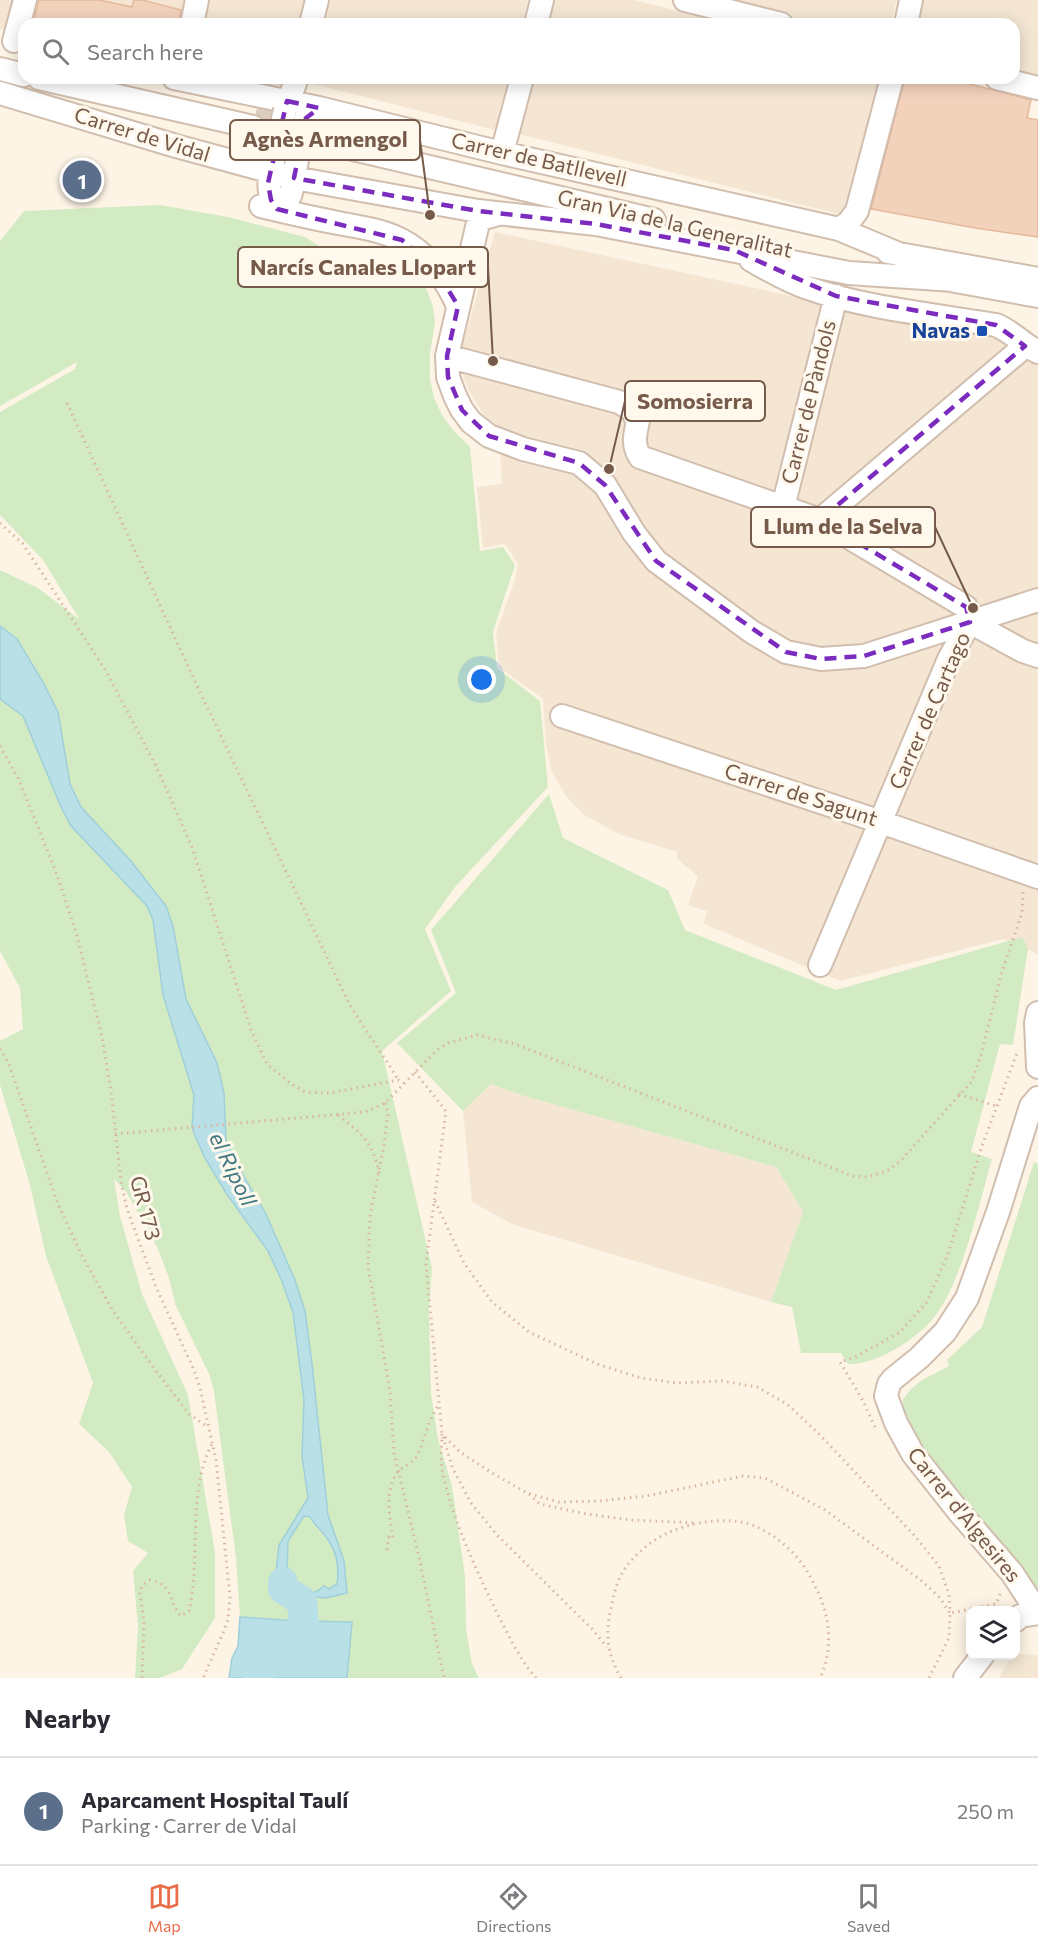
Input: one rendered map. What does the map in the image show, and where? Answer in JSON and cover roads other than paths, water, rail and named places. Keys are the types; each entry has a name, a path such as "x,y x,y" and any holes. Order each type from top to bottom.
{"street":[{"path":"20,18 25,0"},
{"path":"193,18 197,0"},
{"path":"312,18 317,0"},
{"path":"538,18 542,0"},
{"path":"685,0 757,18"},
{"path":"907,18 911,0"},
{"path":"12,48 18,26"},
{"path":"0,69 18,74"},
{"path":"70,84 255,120 122,84"},
{"name":"Carrer de Batllevell","path":"197,84 305,117 502,153 839,229 901,255"},
{"path":"269,208 284,206 289,199 305,117 298,84"},
{"path":"502,153 520,84"},
{"path":"839,229 848,223 857,211 890,84"},
{"path":"1020,84 1038,88"},
{"name":"Carrer de Vidal","path":"0,93 176,146 295,171 320,183 498,214 596,224 849,273 954,280"},
{"path":"269,208 271,200 268,183 272,166 305,117"},
{"name":"Gran Via de la Generalitat","path":"305,117 901,255 1038,279"},
{"name":"Gran Via de la Generalitat","path":"305,117 804,254 1038,296"},
{"path":"269,208 376,231 402,240 422,254 437,271 451,288 458,306"},
{"path":"498,214 485,217 479,223 447,356 448,377 458,403 471,422 489,436 523,449 579,463 605,485 634,533 656,561 752,632 786,652 821,659 864,656 1038,600"},
{"path":"734,250 805,287 836,296 996,325 1009,330 1032,349 820,520"},
{"name":"Carrer de Pàndols","path":"783,507 836,296"},
{"path":"447,356 619,402 631,409 638,421 634,441 635,449 640,456 820,520 966,607 970,622 1023,651 1038,656"},
{"name":"Carrer de Cartago","path":"820,965 949,659 970,622"},
{"name":"Carrer de Sagunt","path":"562,716 881,822 1031,875"},
{"path":"1037,1018 1038,1067"},
{"name":"Carrer d'Algesires","path":"1036,1114 1026,1138 1014,1156 998,1212 967,1298 945,1332 889,1384 886,1396 890,1410 913,1454 1012,1573 1038,1611"},
{"path":"1020,1616 1038,1611"},
{"path":"965,1678 979,1660"}],"water":[{"path":"0,626 17,639 58,712 70,784 81,807 130,860 166,906 173,926 186,999 217,1063 224,1093 226,1140 237,1165 265,1212 295,1280 305,1311 328,1515 344,1561 347,1593 326,1598 316,1597 309,1601 302,1612 305,1621 352,1622 347,1678 229,1678 232,1658 238,1646 240,1617 299,1621 292,1596 282,1596 274,1590 279,1545 308,1498 302,1456 304,1400 293,1312 268,1251 226,1193 206,1160 195,1136 192,1127 194,1095 163,995 153,920 147,906 71,826 23,716 0,699","holes":["304,1516 310,1517 334,1551 338,1570 337,1584 329,1589 324,1586 314,1593 300,1595 285,1587 288,1541"]}],"waterway":[{"name":"el Ripoll","path":"258,1678 263,1666 305,1635 302,1601 283,1589 283,1582"}],"tunnel":[{"path":"256,112 318,127"}],"place":[{"name":"Aparcament Hospital Taulí","path":"82,180"},
{"name":"Agnès Armengol","path":"430,215"},
{"name":"Navas","path":"982,331"},
{"name":"Narcís Canales Llopart","path":"493,361"},
{"name":"Somosierra","path":"609,469"},
{"name":"Llum de la Selva","path":"973,608"}]}
